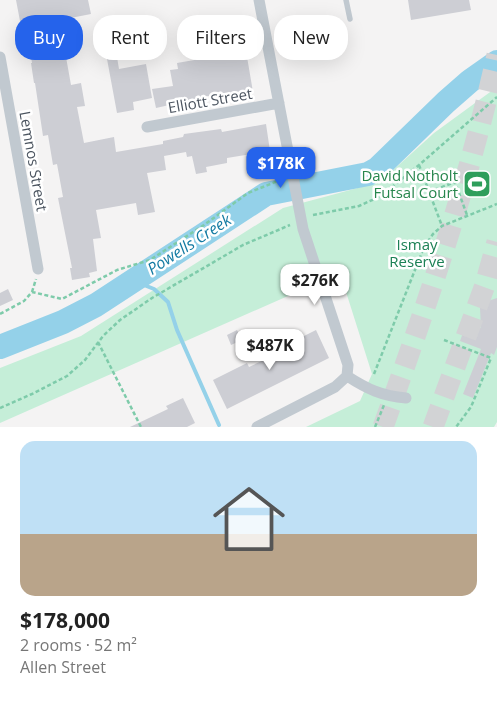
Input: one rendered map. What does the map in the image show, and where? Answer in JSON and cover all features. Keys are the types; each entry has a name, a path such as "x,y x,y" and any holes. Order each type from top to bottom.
{"street":[{"path":"257,427 335,387 347,376 348,364 304,228 259,0"},
{"name":"Lemnos Street","path":"0,57 38,269"},
{"name":"Elliott Street","path":"147,127 279,103"},
{"path":"347,376 362,386 387,396 406,398"}],"lane":[{"path":"346,0 350,19"}],"path":[{"path":"0,408 67,376 85,360 98,342 120,320 152,298 243,245 304,228 322,212 358,206 391,188 497,97"},
{"path":"419,165 442,226"},
{"path":"0,314 24,301 32,292 62,299 117,270 150,260 204,225 248,193 278,181"},
{"path":"429,192 454,182 467,215"},
{"path":"374,374 424,247 442,226 497,204"},
{"path":"444,340 491,358 471,407 456,427"},
{"path":"98,342 141,427"}],"green space":[{"name":"Ismay Reserve","path":"497,87 497,422 494,427 306,427 360,401 372,374 340,273 0,423 0,368 81,336 283,208 380,182 434,133"}],"building":[{"path":"16,0 88,0 91,14 83,16 19,15"},
{"path":"408,0 469,0 471,10 411,20"},
{"path":"32,60 67,60 71,85 81,83 85,106 77,107 84,143 114,137 116,152 163,144 163,141 183,137 184,134 221,129 222,132 266,124 270,151 227,158 227,163 206,167 207,172 196,174 192,156 187,157 186,152 164,156 166,170 147,173 155,212 138,215 136,203 96,210 101,238 93,239 97,271 89,273 90,277 72,280 70,268 72,268 58,198 63,197 57,164 53,165 48,135 43,136"},
{"path":"107,60 118,60 119,69 146,64 152,98 133,102 134,110 117,113"},
{"path":"194,60 248,60 253,92 219,99 218,94 156,108 152,89 173,86 170,70 178,69 177,63"},
{"path":"8,289 13,300 0,306 0,293"},
{"path":"497,298 497,347 494,355 491,353 473,398 463,394 481,349 460,341 467,322 481,328 480,308 485,302"},
{"path":"237,330 242,340 231,345 227,335"},
{"path":"316,330 329,358 227,409 213,380 247,363 249,367 272,356 273,359 303,344 300,338"},
{"path":"183,398 195,423 187,427 130,427 168,409 166,406"}],"waterway":[{"name":"Powells Creek","path":"0,347 63,322 96,305 266,194 368,174 377,169 446,102 470,81 497,62"},
{"path":"128,283 144,285 154,289 168,302 177,330 219,425"}],"tunnel":[{"path":"383,427 446,243 474,150 497,55"},
{"path":"433,427 485,285 497,242"}],"place":[{"name":"David Notholt Futsal Court","path":"477,184"}]}
